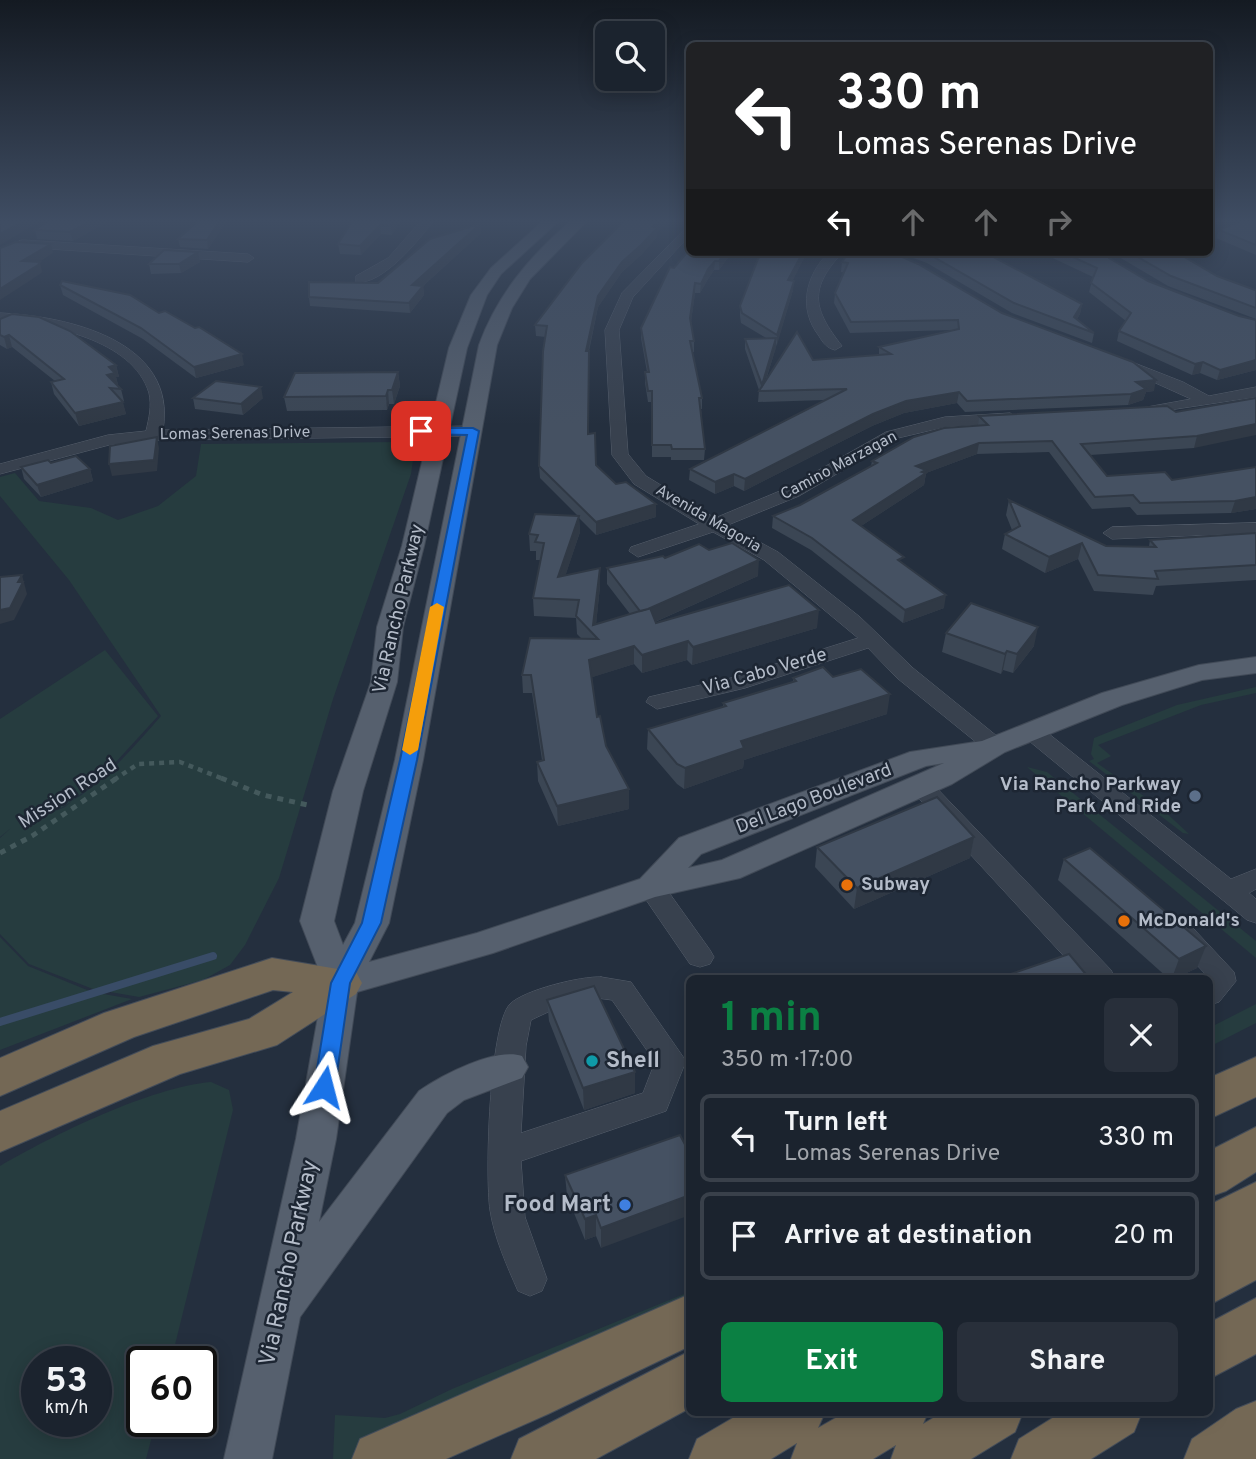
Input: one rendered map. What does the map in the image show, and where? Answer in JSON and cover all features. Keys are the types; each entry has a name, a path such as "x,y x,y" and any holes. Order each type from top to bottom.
{"highway":[{"path":"0,1079 119,1025 272,974 341,983"},
{"path":"0,1132 169,1059 262,1033 341,983"},
{"path":"1213,1090 1256,1074"},
{"path":"1213,1098 1256,1074"},
{"path":"1213,1173 1256,1147"},
{"path":"1213,1229 1256,1204"},
{"path":"1213,1279 1256,1252"},
{"path":"380,1459 529,1395 686,1322"},
{"path":"1213,1351 1256,1324"},
{"path":"539,1459 686,1380"},
{"path":"717,1459 790,1416"},
{"path":"819,1459 893,1416"},
{"path":"919,1459 989,1416"},
{"path":"1039,1459 1108,1416"},
{"path":"1212,1459 1256,1429"}],"main road":[{"name":"Via Rancho Parkway","path":"341,983 317,921 348,791 384,682 390,627 440,431 458,348 484,288"},
{"name":"Via Rancho Parkway","path":"248,1459 316,1139 341,983 372,923 409,760 488,345 500,312 515,288"},
{"name":"Del Lago Boulevard","path":"341,983 481,944 651,887 729,870 942,777 995,746 1112,699 1199,673 1256,665"},
{"name":"Del Lago Boulevard","path":"651,887 682,869 756,836 785,810 920,758 995,746"},
{"path":"279,1309 433,1102 460,1085 509,1068"}],"street":[{"name":"Avenida Magoria","path":"634,288 627,296 612,330 620,455 640,480 771,556 872,640 905,673 995,746"},
{"path":"812,288 809,309 823,334 835,346"},
{"path":"0,317 47,320 74,326 124,352 151,379 158,402 154,435"},
{"path":"1101,355 1178,385 1207,401"},
{"path":"1130,413 1256,392"},
{"name":"Camino Marzagan","path":"638,551 714,525 793,492 892,435 965,420 1029,418"},
{"name":"Lomas Serenas Drive","path":"0,469 108,440 154,435 473,431"},
{"path":"1112,533 1256,528"},
{"name":"Via Cabo Verde","path":"657,702 737,683 872,640"},
{"path":"1031,732 1256,913"},
{"path":"920,785 1098,975"},
{"path":"1229,891 1256,878"},
{"path":"651,887 700,957"},
{"path":"1165,920 1207,955 1220,972 1222,981 1213,990"},
{"path":"506,1152 655,1102 671,1061 621,990 591,987 527,1007 517,1014 509,1068 506,1152 506,1209 530,1279"}],"path":[{"name":"Mission Road","path":"0,853 32,836 138,764 180,762 263,795 312,806"}],"green space":[{"path":"398,442 415,447 411,474 333,699 279,878 245,945 230,965 203,980 139,997 93,989 29,964 0,934 0,838 11,828 0,837 0,719 105,650 158,716 104,775 72,801 106,775 161,716 69,580 0,496 0,477 15,473 39,501 91,508 118,520 158,506 196,476 201,444"},
{"path":"1256,687 1256,693 1201,705 1098,745 1111,756 1097,763 1162,809 1189,834 1183,833 1089,761 1094,759 1091,754 1094,738 1177,705"},
{"path":"1027,767 1047,772 1256,941 1256,958"},
{"path":"0,937 28,966 92,992 132,999 0,1050"},
{"path":"1256,1004 1256,1023 1213,1045 1213,1026"},
{"path":"211,1082 229,1090 233,1110 175,1346 126,1346 126,1437 152,1437 146,1459 0,1459 0,1166 103,1114 160,1093"},
{"path":"686,1293 686,1310 353,1459 333,1459 335,1415 385,1418 400,1414 452,1389"}],"building":[{"path":"66,288 96,288 130,295 159,313 165,311 195,328 199,327 242,354 194,367 141,328"},
{"path":"309,288 421,288 409,303 309,297"},
{"path":"563,288 604,288 598,296 586,351 589,351 588,434 595,433 596,465 616,484 626,482 656,504 596,522 539,466 543,351 547,326 535,325"},
{"path":"660,288 694,288 690,318 694,341 690,341 702,398 699,398 705,449 672,449 671,445 652,445 652,391 648,391 645,372 649,372 641,328"},
{"path":"747,288 792,288 777,335 742,313 740,306"},
{"path":"837,288 959,288 1002,313 1133,362 1156,380 1136,382 1146,389 1131,394 967,401 959,392 906,401 873,414 745,479 734,474 715,482 690,469 847,389 759,391 797,332 813,360 891,354 879,347 959,329 958,320 851,322 835,293"},
{"path":"988,288 1052,288 1082,304 1074,317 1094,333 1014,303"},
{"path":"1098,288 1166,288 1256,320 1256,360 1220,370 1203,362 1195,364 1119,331 1131,313"},
{"path":"1203,288 1256,290 1256,308"},
{"path":"12,314 39,317 70,331 116,365 109,367 115,373 107,375 121,389 110,388 123,402 75,413 51,382 64,379 9,335 0,335 0,319"},
{"path":"776,338 762,385 745,339"},
{"path":"398,372 392,390 388,390 386,396 284,397 295,373"},
{"path":"216,381 261,387 241,404 193,398"},
{"path":"1256,398 1256,424 1197,436 1081,444 1107,476 1165,472 1172,480 1256,467 1256,497 1235,501 1140,503 1133,495 1095,497 1052,441 979,443 916,466 926,470 922,472 926,473 853,520 904,557 898,560 946,595 905,610 812,538 773,516 800,505 877,463 872,461 914,437 944,428 988,425 979,416 1167,406 1176,412"},
{"path":"157,437 154,460 109,464 110,446"},
{"path":"76,456 90,469 37,485 21,467 48,460 51,463"},
{"path":"1009,500 1106,546 1156,547 1150,540 1256,533 1256,565 1155,571 1158,579 1098,575 1082,543 1049,557 1005,534 1020,526"},
{"path":"535,514 579,516 558,577 600,568 593,625 650,608 656,623 789,585 819,610 693,647 688,641 642,655 634,646 589,660 597,717 600,716 606,746 629,789 557,806 537,762 544,760 531,675 522,675 530,638 598,639 576,616 579,600 533,598 544,543 535,542 538,535 529,534"},
{"path":"732,543 759,560 640,611 607,568 663,556 665,558 699,544 709,550"},
{"path":"22,575 18,582 23,582 10,608 0,610 0,577"},
{"path":"971,603 1038,627 1017,654 1007,651 1005,654 946,633"},
{"path":"823,667 833,677 861,669 890,694 741,741 744,748 685,768 677,764 648,729 726,706 723,703 796,681 793,678"},
{"path":"937,797 974,837 857,888 817,847"},
{"path":"1090,848 1206,946 1179,959 1064,859"},
{"path":"1069,954 1086,975 1008,975"},
{"name":"Shell","path":"594,986 635,1072 583,1088 547,1000"},
{"path":"680,1135 686,1146 686,1196 601,1228 596,1215 585,1219 565,1175"}],"waterway":[{"path":"0,1022 213,956"}],"slow traffic":[{"path":"410,750 437,607"}],"place":[{"name":"Via Rancho Parkway Park And Ride","path":"1195,796"},
{"name":"Subway","path":"847,885"},
{"name":"McDonald's","path":"1124,921"},
{"name":"Shell","path":"592,1061"},
{"name":"Food Mart","path":"625,1205"}],"route":[{"path":"324,1087 341,983 372,923 409,760 434,618 473,431 421,431"}]}
